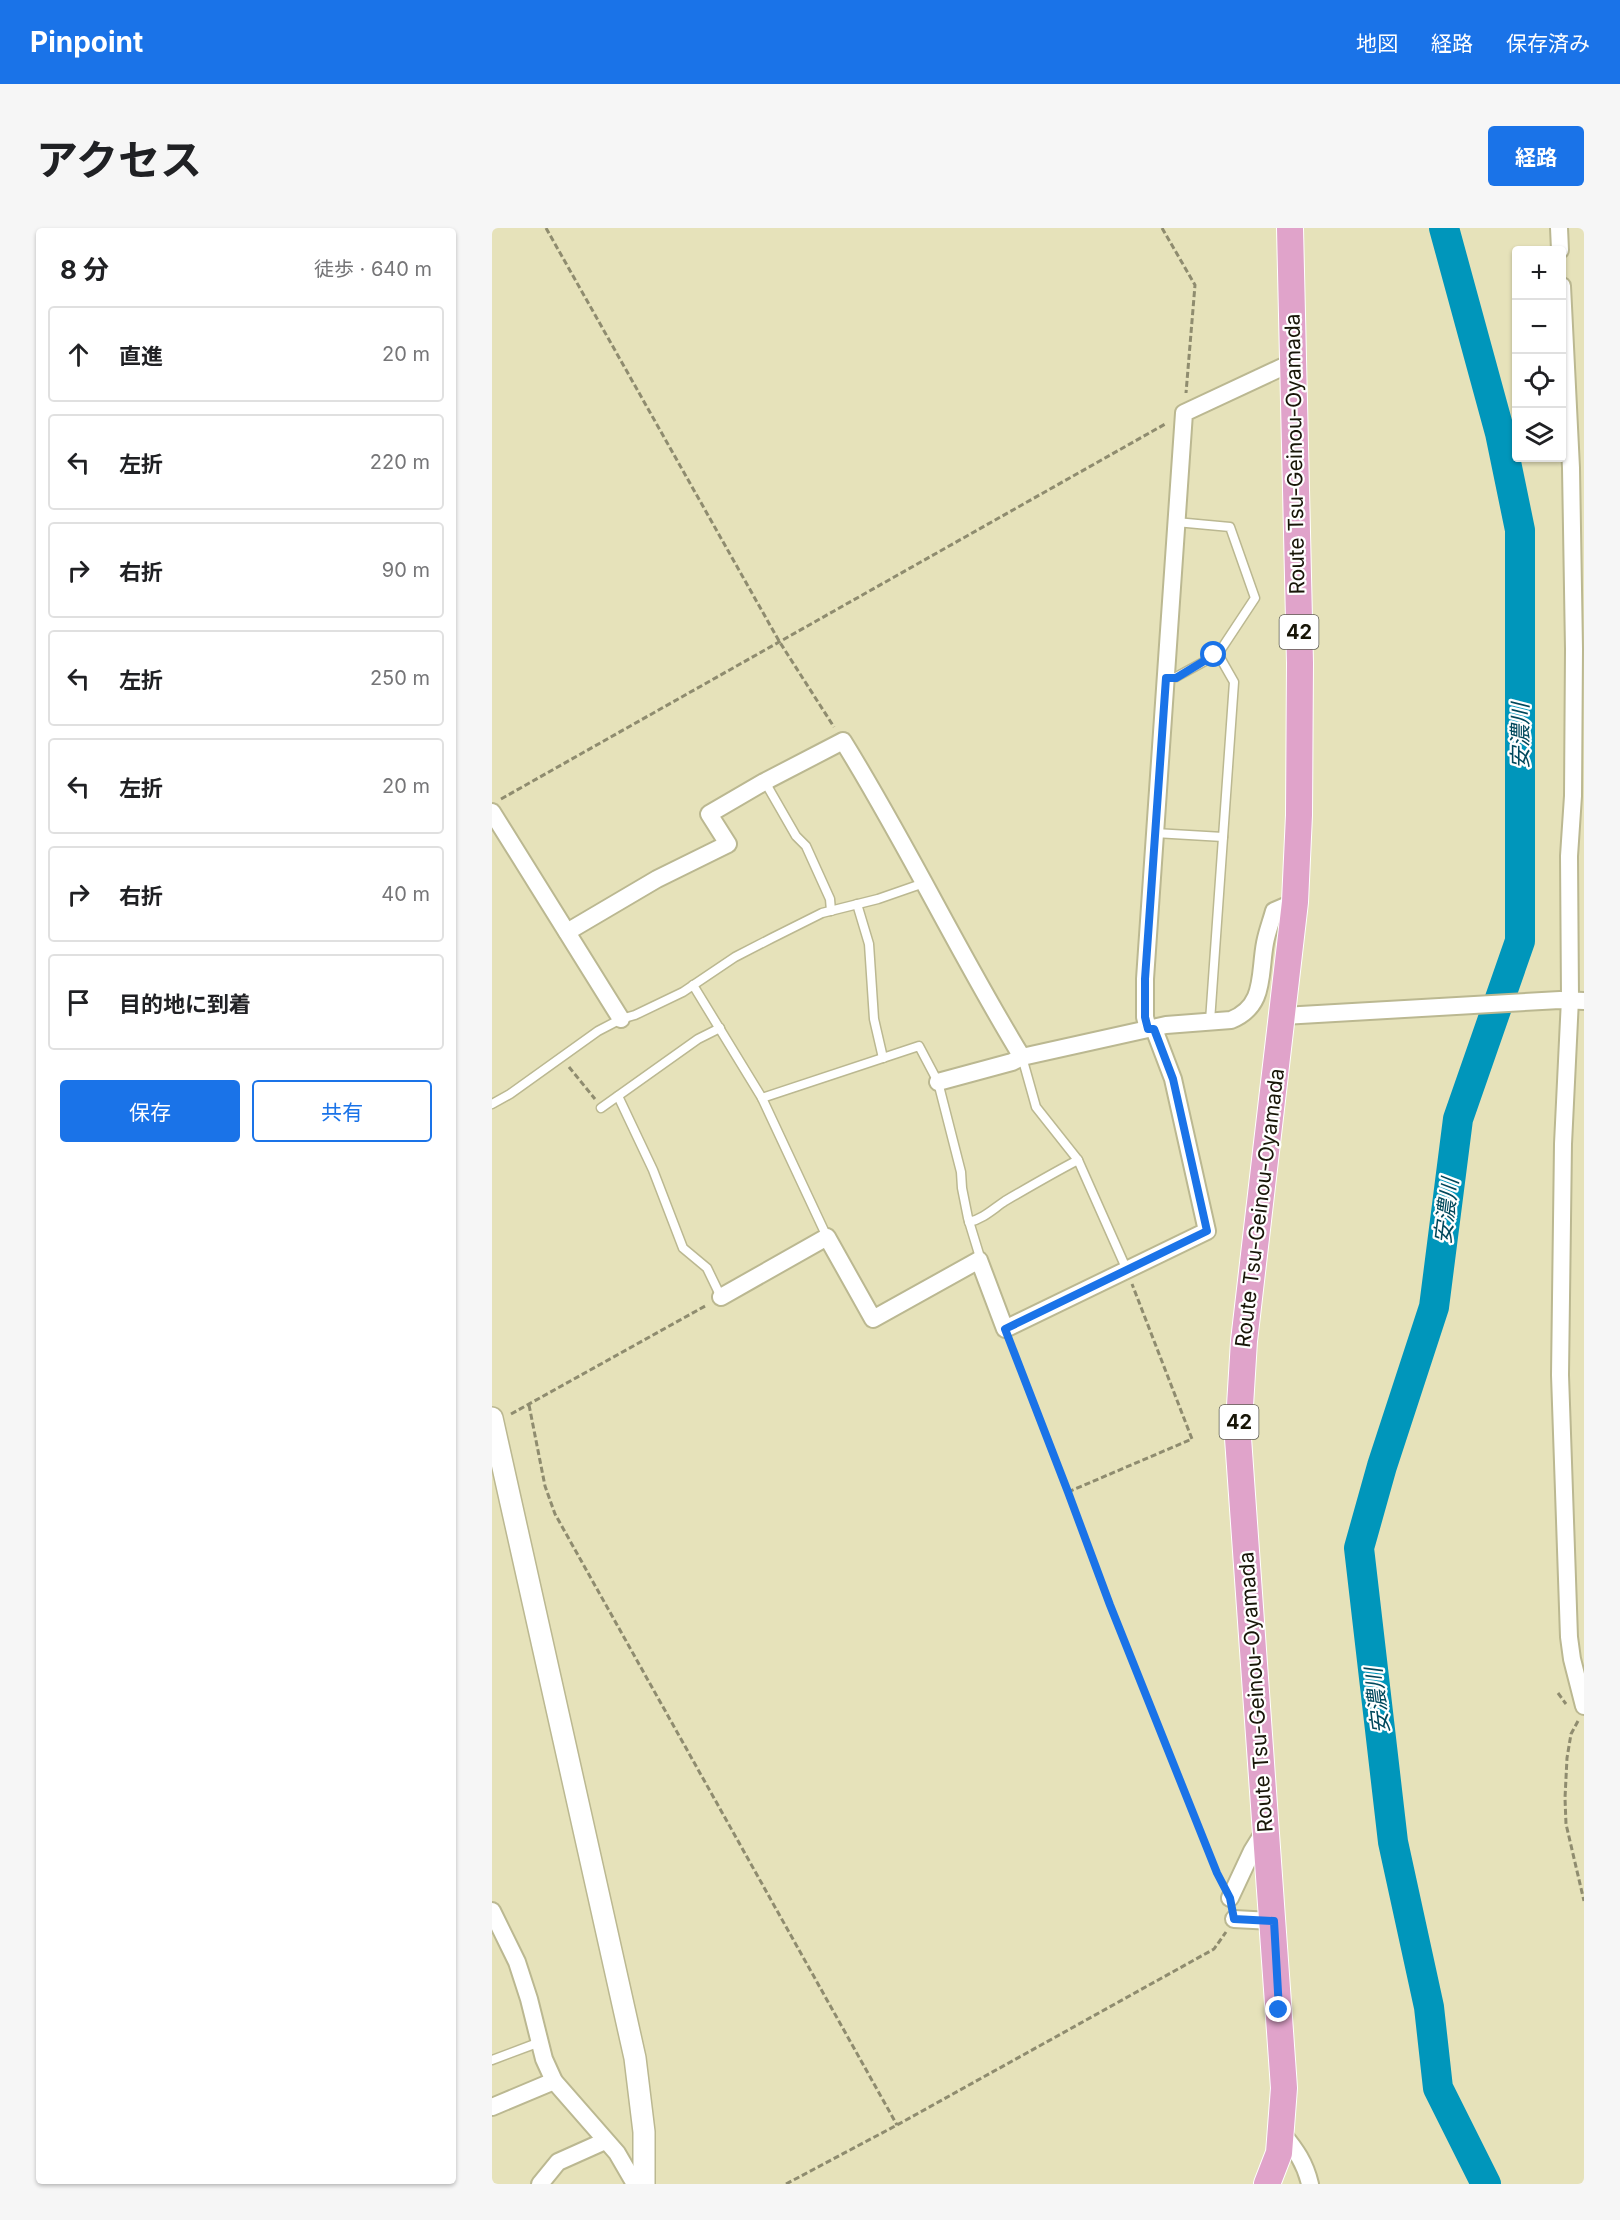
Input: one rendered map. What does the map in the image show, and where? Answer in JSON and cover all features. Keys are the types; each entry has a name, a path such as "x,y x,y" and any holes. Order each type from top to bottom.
{"main road":[{"name":"Route Tsu-Geinou-Oyamada","path":"1267,2184 1279,2153 1284,2088 1274,1921 1238,1438 1244,1341 1290,1015 1299,815 1300,663 1290,228"}],"street":[{"path":"1559,228 1560,246"},
{"path":"1563,300 1571,468 1574,649 1573,796 1569,856 1572,1000 1563,1144 1560,1375 1569,1637 1582,1713"},
{"path":"722,1297 827,1237 873,1319 979,1260 1005,1329 1126,1268 1207,1231 1173,1079 1145,1017 1145,979 1184,413 1292,363"},
{"path":"567,932 657,879 728,844 709,814 843,741 925,883 997,1016 1023,1057"},
{"path":"492,812 621,1018"},
{"path":"938,1082 1023,1057 1167,1025 1231,1020 1249,1010 1256,999 1265,954 1264,945 1274,911 1295,902"},
{"path":"1290,1015 1572,1000"},
{"path":"492,1422 635,2058 644,2132 644,2184"},
{"path":"1230,1898 1252,1851 1266,1829"},
{"path":"492,1911 517,1962 544,2058 554,2081 617,2153 635,2184"},
{"path":"1234,1919 1274,1921"},
{"path":"492,2107 554,2081"},
{"path":"1282,2133 1299,2154 1310,2184"},
{"path":"540,2184 558,2162 605,2141"}],"lane":[{"path":"1166,678 1176,678 1218,654 1253,603 1254,593 1230,527 1176,522"},
{"path":"1210,1021 1233,682 1218,654"},
{"path":"766,781 796,836 806,846 830,899 831,911"},
{"path":"1155,832 1223,837"},
{"path":"492,1104 510,1094 598,1031 693,985 735,957 822,913 925,883"},
{"path":"857,904 869,944 874,1019 883,1058"},
{"path":"693,985 762,1098 827,1237"},
{"path":"601,1108 698,1039 720,1029"},
{"path":"762,1098 920,1046 938,1082 962,1172 962,1188 979,1260"},
{"path":"1023,1057 1036,1107 1078,1160 1126,1268"},
{"path":"618,1096 653,1170 683,1248 707,1268 722,1297"},
{"path":"969,1222 980,1219 1019,1192 1078,1160"},
{"path":"492,2060 540,2042"}],"path":[{"path":"546,228 779,641 843,741"},
{"path":"492,804 1184,413 1195,285 1162,228"},
{"path":"562,1057 601,1108"},
{"path":"1068,1492 1192,1439 1126,1268"},
{"path":"722,1297 529,1405 545,1486 555,1514 897,2125"},
{"path":"1005,1329 1110,1605 1217,1873 1230,1898"},
{"path":"1582,1713 1571,1734 1565,1798 1566,1824 1584,1900"},
{"path":"786,2184 897,2125 1214,1948 1234,1919"}],"waterway":[{"name":"安濃川","path":"1444,228 1500,433 1520,530 1520,941 1458,1119 1434,1307 1382,1466 1359,1548 1393,1842 1429,2007 1438,2088 1486,2184"}],"route":[{"path":"1214,655 1176,678 1166,678 1145,979 1145,1017 1148,1029 1154,1029 1173,1079 1207,1231 1126,1268 1005,1329 1110,1605 1217,1873 1230,1898 1234,1919 1274,1921 1279,2010"}]}
